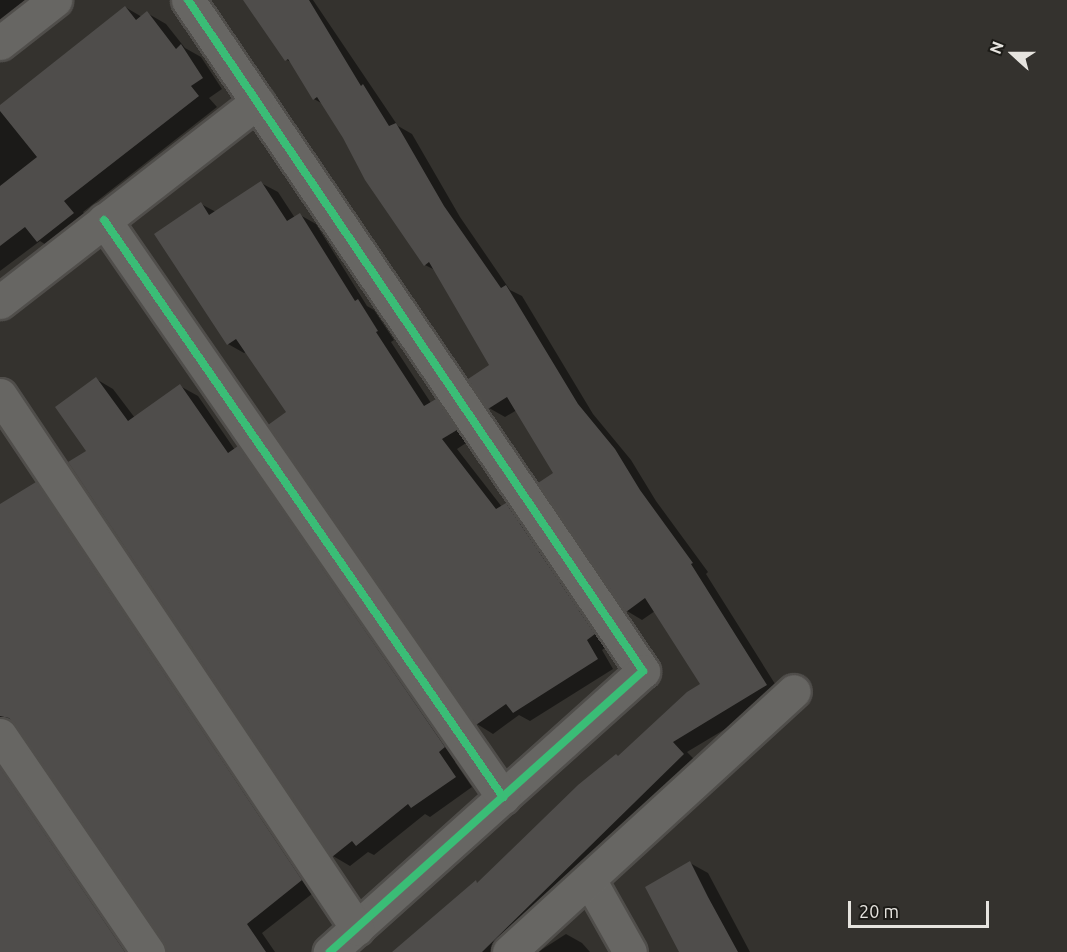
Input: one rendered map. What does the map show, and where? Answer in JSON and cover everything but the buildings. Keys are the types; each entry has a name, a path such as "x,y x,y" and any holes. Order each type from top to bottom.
{"street":[{"path":"0,43 55,0"},
{"path":"188,0 643,671 330,952"},
{"path":"0,302 257,102"},
{"path":"104,220 503,797"},
{"path":"0,395 357,928"},
{"path":"509,952 794,691"},
{"path":"0,735 148,952"},
{"path":"590,880 630,952"}],"cycle path":[{"path":"188,0 643,671 330,952"},
{"path":"104,220 503,797"}]}
